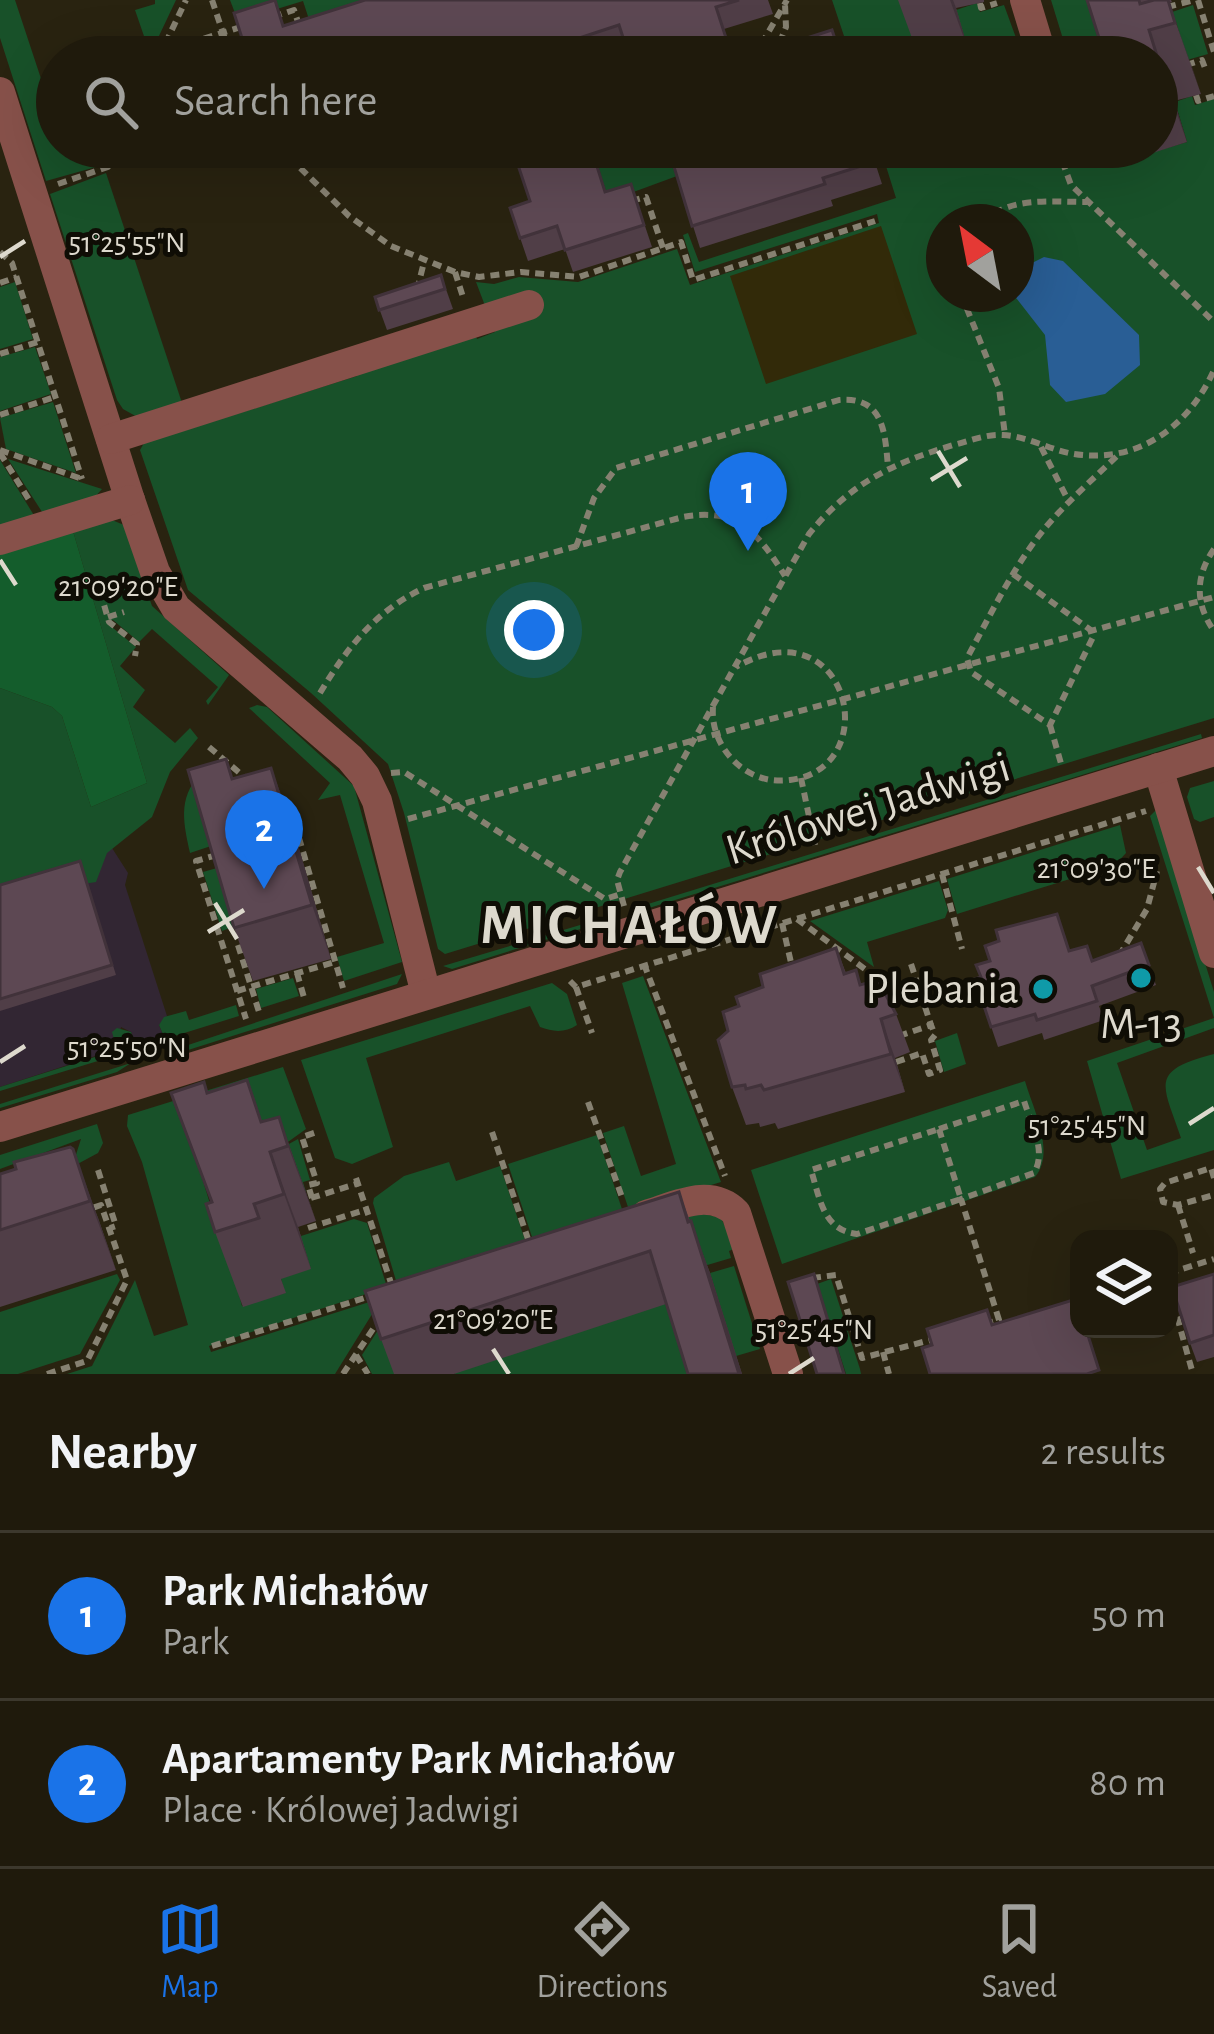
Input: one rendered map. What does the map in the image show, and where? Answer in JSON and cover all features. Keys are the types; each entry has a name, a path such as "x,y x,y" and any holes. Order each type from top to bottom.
{"street":[{"path":"1025,0 1036,36"},
{"path":"0,92 155,572 169,599 365,776 377,801 426,994"},
{"path":"111,439 529,304"},
{"path":"0,540 130,500"},
{"name":"Królowej Jadwigi","path":"0,1126 1214,751"},
{"path":"1158,768 1153,811 1214,953"},
{"path":"619,1224 701,1199 721,1202 741,1222 788,1374"}],"path":[{"path":"168,36 185,0"},
{"path":"212,0 224,36"},
{"path":"980,3 982,8 1006,0"},
{"path":"1166,4 1168,9 1197,0 1214,52"},
{"path":"766,36 786,2"},
{"path":"783,36 786,2"},
{"path":"214,36 294,10 302,36"},
{"path":"1181,62 1181,76 1209,67"},
{"path":"1196,95 1198,101 1214,96"},
{"path":"32,193 105,168"},
{"path":"300,168 349,216 392,246 424,262 479,278 521,272 579,278 681,242 693,280 874,221"},
{"path":"1063,168 1066,178 1089,202 1214,322"},
{"path":"622,204 646,196 663,248"},
{"path":"1016,204 1089,202"},
{"path":"0,252 12,263 82,479 0,452"},
{"path":"421,299 417,289 424,262"},
{"path":"0,283 17,277"},
{"path":"968,312 999,388 1005,435"},
{"path":"0,354 38,342"},
{"path":"721,1202 727,1192 726,1179 632,930 620,872 785,576 822,518 888,467 990,435 1073,454 1121,453 1174,428 1195,406 1214,370"},
{"path":"0,415 55,397"},
{"path":"576,547 594,498 616,468 839,400 857,400 878,411 888,467"},
{"path":"1040,444 1069,502"},
{"path":"0,452 46,526"},
{"path":"1064,770 1050,725 971,672 967,658 1013,574 1044,530 1121,453"},
{"path":"315,702 357,638 388,607 424,588 683,517 719,515 751,529 785,576"},
{"path":"1214,549 1200,577 1200,600 1214,631"},
{"path":"1013,574 1093,637 1050,725"},
{"path":"100,591 111,624 137,644 135,656"},
{"path":"403,820 1214,597"},
{"path":"108,617 124,612"},
{"path":"714,701 716,734 728,755 766,780 801,778 821,767 840,744 845,699 825,668 804,656 768,653 733,669"},
{"path":"209,747 258,788"},
{"path":"388,774 404,772 605,898 621,894"},
{"path":"801,778 816,846"},
{"path":"274,802 294,821 343,988"},
{"path":"601,979 1153,811"},
{"path":"217,855 196,861 245,1019"},
{"path":"1116,964 1148,909 1158,862"},
{"path":"942,874 962,949"},
{"path":"796,919 892,989 917,980"},
{"path":"782,923 792,968"},
{"path":"220,936 238,930"},
{"path":"224,950 240,945 260,1015"},
{"path":"237,992 334,962"},
{"path":"844,972 858,964"},
{"path":"896,1062 922,1053 929,1074 940,1070 931,1040 935,1035 911,964"},
{"path":"297,973 304,1001"},
{"path":"576,987 592,1033"},
{"path":"895,1037 931,1025"},
{"path":"1024,1101 1039,1147 1034,1173 961,1199 857,1234 830,1223 811,1170 1024,1101"},
{"path":"588,1102 619,1224"},
{"path":"939,1129 999,1320 969,1329"},
{"path":"212,1346 395,1291 358,1181 310,1199 308,1185 316,1183 302,1137 317,1132"},
{"path":"492,1132 532,1251"},
{"path":"1214,1178 1211,1168 1165,1183 1160,1189 1162,1202 1178,1205 1214,1195"},
{"path":"98,1170 116,1226 110,1228"},
{"path":"47,1374 87,1361 127,1280 101,1205 81,1211"},
{"path":"1178,1205 1193,1253"},
{"path":"308,1228 368,1209"},
{"path":"1178,1271 1214,1259"},
{"path":"809,1279 836,1275 862,1358 950,1334"},
{"path":"343,1374 386,1309"},
{"path":"1178,1320 1193,1374"},
{"path":"987,1324 990,1334"},
{"path":"883,1352 890,1374"},
{"path":"356,1354 368,1374"}],"shaded area":[{"path":"112,848 128,873 125,885 167,1016 159,1025 165,1039 137,1049 131,1032 121,1027 117,1049 0,1087 0,879"}],"green space":[{"path":"0,0 15,0 36,64 36,150 0,38"},
{"path":"155,0 176,0 159,36 144,36 135,10"},
{"path":"230,0 439,0 331,36 314,36 303,1 238,21"},
{"path":"832,0 902,0 913,36 844,36"},
{"path":"1051,0 1090,0 1101,36 1062,36"},
{"path":"977,3 980,12 1004,5 1015,36 964,36 956,10"},
{"path":"1193,5 1208,54 1187,60 1176,22 1166,14"},
{"path":"1192,96 1195,105 1214,99 1214,718 445,954 438,949 388,764 188,590 140,450 144,443 357,376 355,369 474,331 477,339 495,332 476,282 494,284 519,277 578,282 677,249 690,285 879,223 877,214 695,272 683,235 688,233 699,262 896,198 887,168 1178,168 1178,145 1187,142 1178,101"},
{"path":"42,168 92,168 46,181"},
{"path":"599,168 676,168 677,176 609,201"},
{"path":"106,173 183,406 139,418 117,400 50,194"},
{"path":"15,282 33,339 0,349 0,287"},
{"path":"35,347 51,394 0,411 0,357"},
{"path":"53,402 76,473 6,449 0,418"},
{"path":"8,459 102,489 94,498 44,515"},
{"path":"0,460 35,517 0,528"},
{"path":"112,520 124,525 152,606 229,675 208,705 206,701 218,687 152,629 139,642 113,620 107,623 136,647 120,666 145,690 133,707 175,743 190,728 198,738 170,772 152,817 107,853 96,882 0,897 0,688 52,707 62,716 91,807 147,783 73,531"},
{"path":"73,531 147,783 91,807 62,716 52,707 0,688 0,552"},
{"path":"267,707 354,786 402,962 344,981 337,957 384,943 340,795 318,800 330,783 249,708"},
{"path":"1201,734 1202,738 636,912 635,908"},
{"path":"200,775 214,845 190,853 185,802"},
{"path":"1214,781 1214,817 1200,822 1194,819 1187,797 1190,788"},
{"path":"1157,809 1214,992 1214,1018 1150,816"},
{"path":"1120,825 1126,853 1115,865 957,914 947,879"},
{"path":"217,868 235,926 222,931 203,872"},
{"path":"939,881 948,910 945,918 867,942 874,967 810,921"},
{"path":"619,917 452,969 443,966"},
{"path":"402,974 397,984 185,1051 176,1049"},
{"path":"643,976 721,1182 629,1210 603,1133 624,1126 641,1176 676,1164 622,983"},
{"path":"293,978 299,996 261,1008 256,989"},
{"path":"552,983 567,994 577,1025 572,1028 540,1027 530,1006 366,1058 393,1147 352,1164 335,1158 301,1060"},
{"path":"236,1005 239,1016 165,1039 159,1025 164,1017 186,1011 189,1020"},
{"path":"1214,1018 1214,1028 1117,1063 1147,1150 1181,1138 1166,1092 1170,1074 1214,1054 1214,1150 1121,1179 1087,1061"},
{"path":"117,1028 131,1032 137,1049 0,1091 0,1087 117,1050 112,1032"},
{"path":"957,1033 966,1064 944,1072 935,1041"},
{"path":"131,1063 117,1072 0,1108 0,1104"},
{"path":"283,1067 306,1129 274,1152 298,1139 310,1180 303,1182 306,1192 199,1168 212,1210 217,1210 242,1306 285,1293 281,1279 301,1236 354,1219 367,1223 387,1287 209,1346 211,1352 382,1298 335,1374 67,1374 92,1366 135,1280 154,1336 188,1325 142,1162 127,1126 128,1115"},
{"path":"1025,1081 1043,1143 1035,1177 782,1264 751,1170"},
{"path":"97,1124 103,1143 98,1153 72,1167 81,1139 0,1169 0,1155"},
{"path":"597,1135 623,1212 533,1240 508,1164"},
{"path":"449,1162 456,1181 500,1166 526,1243 397,1284 374,1198 404,1176"},
{"path":"685,1213 721,1218 736,1248 729,1251 731,1258 704,1266"},
{"path":"734,1266 760,1349 736,1356 710,1273"},
{"path":"117,1274 120,1280 80,1354 18,1374 0,1374 0,1312"},
{"path":"831,1279 861,1374 846,1374 817,1284"},
{"path":"665,1290 691,1374 455,1374 454,1371"},
{"path":"394,1305 394,1374 372,1374 362,1355"}],"sand":[{"path":"881,226 917,334 766,384 730,276"}],"water":[{"path":"1044,257 1063,261 1139,335 1140,365 1105,394 1066,402 1050,385 1045,335 1027,312 1034,312 1034,262"}],"building":[{"path":"275,0 283,26 365,0 739,0 716,7 725,36 623,36 619,25 585,36 241,36 234,13"},
{"path":"1087,0 1139,0 1140,4 1168,0 1175,23 1149,30 1151,36 1098,36"},
{"path":"519,168 598,168 605,192 631,184 644,225 565,250 557,226 520,238 510,208 530,201"},
{"path":"674,168 855,168 823,178 825,184 692,226"},
{"path":"441,275 445,289 379,310 375,297"},
{"path":"226,759 232,779 271,768 312,905 234,928 188,770"},
{"path":"80,861 112,965 0,999 0,885"},
{"name":"Plebania","path":"1057,914 1069,951 1087,946 1092,961 1141,943 1149,965 1092,986 1097,1001 1037,1020 1035,1014 991,1027 975,979 981,977 976,965 990,961 985,946 999,941 996,930"},
{"path":"836,948 844,974 856,970 860,985 878,980 896,1014 881,1019 891,1054 764,1090 761,1085 732,1087 718,1040 728,1031 723,1012 739,1006 736,997 763,987 760,974"},
{"path":"247,1080 261,1122 279,1117 288,1146 270,1152 284,1194 254,1204 259,1218 215,1232 206,1204 212,1202 171,1093 204,1082 207,1093"},
{"path":"70,1147 90,1201 0,1230 0,1174 16,1169 14,1162"},
{"path":"679,1192 739,1374 688,1374 650,1251 381,1339 365,1291"},
{"path":"814,1274 844,1374 817,1374 788,1282"},
{"path":"1214,1274 1214,1335 1190,1343 1178,1306 1178,1285"},
{"path":"1070,1301 1070,1338 1089,1338 1099,1370 1087,1374 930,1374 922,1348 932,1345 927,1329 987,1310 992,1325"}],"place":[{"name":"Park Michałów","path":"748,551"},
{"name":"Apartamenty Park Michałów","path":"264,889"},
{"name":"M-13","path":"1141,978"},
{"name":"Plebania","path":"1043,989"}],"district":[{"name":"MICHAŁÓW","path":"630,925"}]}
